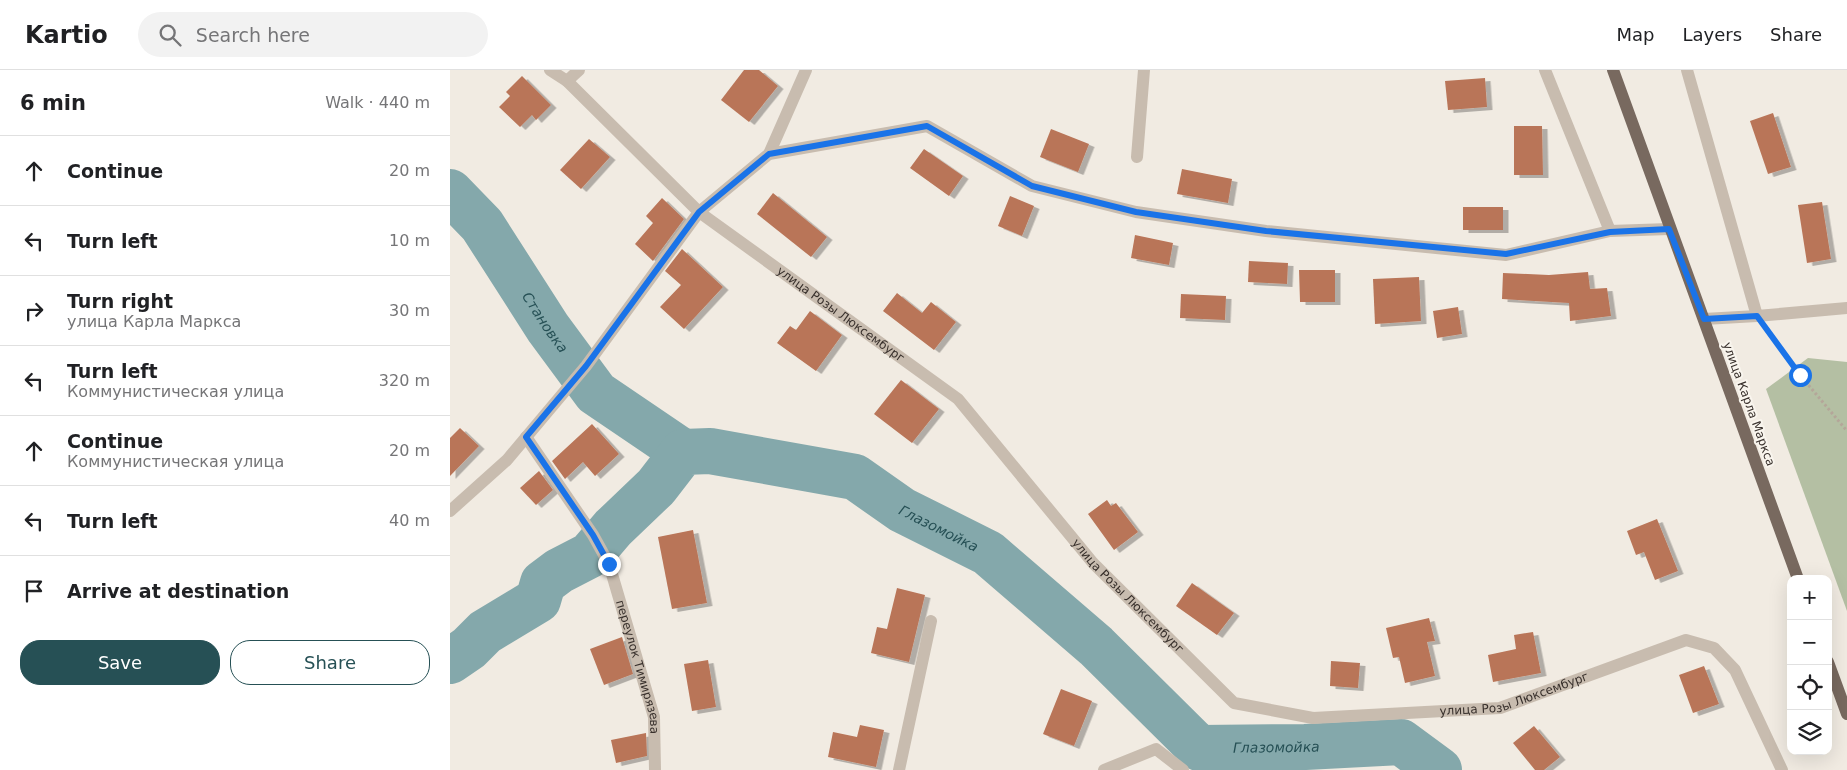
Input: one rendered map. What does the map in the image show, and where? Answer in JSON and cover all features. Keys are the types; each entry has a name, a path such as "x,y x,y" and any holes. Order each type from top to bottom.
{"main road":[{"name":"улица Карла Маркса","path":"1613,70 1669,229 1704,319 1797,575"},
{"path":"1829,665 1847,714"}],"street":[{"name":"улица Розы Люксембург","path":"550,70 567,81 699,212 958,398 1093,563 1234,703 1313,718 1500,708 1686,640 1714,648 1735,670 1782,770"},
{"path":"567,81 579,70"},
{"path":"450,511 507,460 586,366 699,212 769,154 806,70"},
{"path":"1138,157 1144,70"},
{"path":"1545,70 1610,232"},
{"path":"1687,70 1757,316"},
{"path":"769,154 927,126 1032,186 1136,212 1266,231 1506,254 1610,232 1669,229"},
{"path":"1704,319 1847,308"},
{"name":"переулок Тимирязева","path":"526,437 593,535 609,564 654,717 655,770"},
{"path":"899,770 931,621"},
{"path":"1104,770 1156,749 1183,770"}],"path":[{"path":"1757,316 1800,375 1847,431"}],"green space":[{"path":"1808,358 1847,362 1847,611 1766,389"}],"building":[{"path":"744,70 759,70 778,86 749,122 721,100"},
{"path":"522,76 551,105 536,120 532,115 520,127 499,107 510,96 506,92"},
{"path":"1485,78 1487,107 1448,110 1445,81"},
{"path":"1773,113 1791,167 1768,174 1750,121"},
{"path":"1514,126 1542,126 1543,175 1514,175"},
{"path":"1051,129 1089,144 1078,172 1040,157"},
{"path":"589,139 610,157 581,189 560,170"},
{"path":"924,149 963,176 949,196 910,168"},
{"path":"1182,169 1232,179 1228,203 1177,194"},
{"path":"773,193 827,237 811,257 757,214"},
{"path":"1010,196 1034,206 1022,236 998,226"},
{"path":"662,198 684,219 653,261 635,244 653,223 646,216"},
{"path":"1822,202 1831,259 1807,263 1798,205"},
{"path":"1463,207 1503,207 1503,230 1463,230"},
{"path":"1135,235 1173,243 1169,265 1131,258"},
{"path":"682,249 723,287 684,329 660,307 681,285 665,271"},
{"path":"1249,261 1288,263 1287,284 1248,282"},
{"path":"1299,270 1335,270 1335,302 1300,302"},
{"path":"1588,272 1590,289 1607,288 1611,316 1570,321 1569,303 1502,299 1503,273 1549,275"},
{"path":"1419,277 1421,321 1375,324 1373,279"},
{"path":"897,293 922,313 931,302 956,322 934,350 883,311"},
{"path":"1181,294 1226,296 1225,320 1180,318"},
{"path":"1458,307 1462,334 1437,338 1433,311"},
{"path":"810,311 842,335 816,371 777,343 790,326 796,330"},
{"path":"901,380 939,409 912,443 874,414"},
{"path":"592,424 619,454 595,476 583,462 565,479 552,461"},
{"path":"460,428 479,446 450,476 450,438"},
{"path":"539,471 553,490 536,505 520,488"},
{"path":"1107,500 1111,506 1116,503 1138,532 1114,550 1088,514"},
{"path":"1657,519 1678,571 1655,580 1644,552 1636,555 1627,531"},
{"path":"693,530 707,603 672,609 658,537"},
{"path":"1192,583 1234,613 1217,635 1176,606"},
{"path":"897,588 925,595 909,662 871,653 877,627 887,629"},
{"path":"1429,618 1435,641 1427,642 1435,676 1405,683 1399,657 1393,658 1386,628"},
{"path":"1533,632 1541,673 1493,682 1488,655 1516,649 1514,635"},
{"path":"622,637 633,674 604,685 590,649"},
{"path":"708,660 716,707 692,711 684,664"},
{"path":"1331,661 1360,663 1358,688 1330,686"},
{"path":"1704,666 1719,704 1693,713 1679,675"},
{"path":"1061,689 1092,701 1074,746 1043,734"},
{"path":"860,725 884,730 876,767 828,757 833,732 857,737"},
{"path":"1534,726 1560,757 1544,770 1535,770 1513,743"},
{"path":"646,733 647,756 616,763 611,740"}],"waterway":[{"name":"Становка","path":"450,192 482,225 548,328 596,393 683,452"},
{"name":"Глазомойка","path":"450,661 469,648 485,632 538,600 543,583 559,571 590,555 613,528 656,487 683,452 710,451 855,477 902,510 988,553 1096,646 1199,748 1305,747 1401,742 1439,770"}],"route":[{"path":"609,564 593,535 526,437 586,366 699,212 769,154 927,126 1032,186 1136,212 1266,231 1506,254 1610,232 1669,229 1704,319 1757,316 1800,375"}]}
